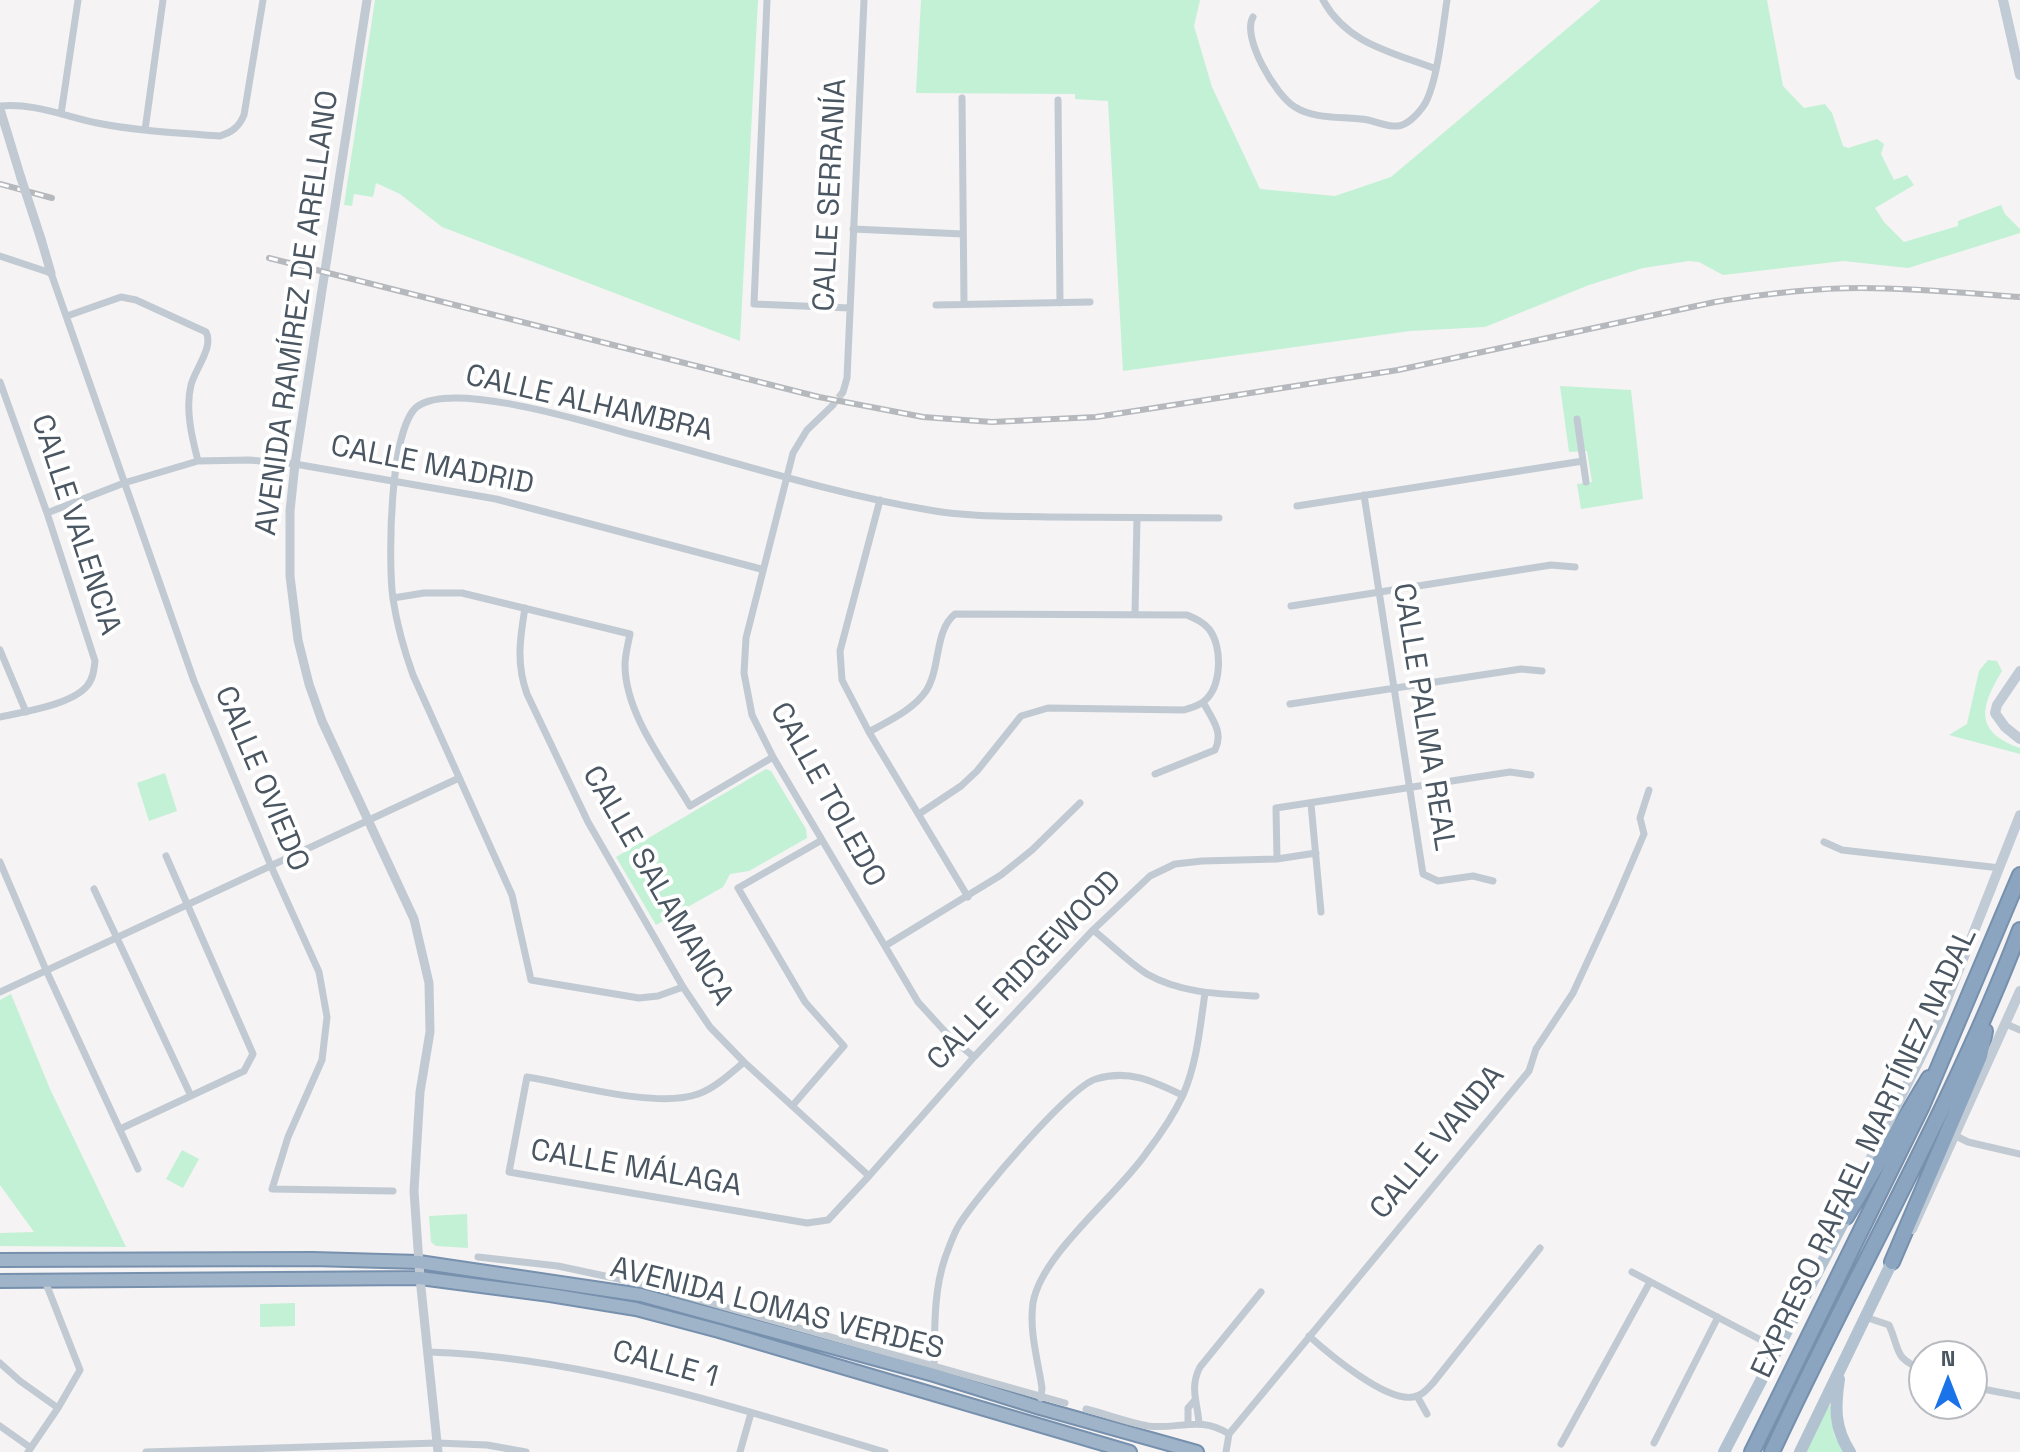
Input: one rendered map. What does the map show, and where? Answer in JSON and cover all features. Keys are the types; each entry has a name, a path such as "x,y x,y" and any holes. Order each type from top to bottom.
{"highway":[{"name":"EXPRESO RAFAEL MARTÍNEZ NADAL","path":"1752,1452 1948,1052 2020,875"},
{"name":"EXPRESO RAFAEL MARTÍNEZ NADAL","path":"1772,1452 1936,1123 2020,930"},
{"path":"1892,1262 1980,1056 1992,999"},
{"path":"1846,1217 1916,1095 1948,1052"},
{"name":"AVENIDA LOMAS VERDES","path":"0,1260 419,1262 641,1295 934,1375 1197,1452"},
{"name":"AVENIDA LOMAS VERDES","path":"0,1281 420,1278 636,1309 1130,1452"}],"main road":[{"path":"2003,0 2020,75"},
{"path":"2020,671 1995,713 2005,727 2020,739"},
{"path":"2005,727 2020,731"},
{"path":"1724,1452 1846,1217 1850,1202 1939,1020 2020,815"},
{"path":"1800,1452 1892,1262 1917,1220 2020,991"},
{"path":"1841,1368 1836,1421 1841,1439 1850,1452"}],"street":[{"path":"61,114 78,0"},
{"path":"145,130 163,0"},
{"path":"51,273 0,107 16,105 97,123 220,136 239,126 244,115 263,0"},
{"name":"AVENIDA RAMÍREZ DE ARELLANO","path":"367,0 295,464 289,550 298,640 309,684 322,721 414,919 429,983 430,1032 420,1092 414,1191 438,1447"},
{"path":"767,0 754,304 850,308"},
{"name":"CALLE SERRANÍA","path":"843,392 847,378 864,0"},
{"path":"1323,0 1352,35 1436,69"},
{"path":"1253,17 1250,32 1265,73 1292,106 1315,114 1365,119 1395,126 1402,125 1426,105 1436,69 1447,0"},
{"path":"962,98 964,304"},
{"path":"1058,100 1060,303"},
{"path":"853,229 963,234"},
{"path":"0,256 51,273"},
{"name":"CALLE OVIEDO","path":"51,273 194,681 319,972 327,1017 322,1060 288,1137 272,1189 393,1191"},
{"path":"67,316 121,297 136,300 206,332 209,341 191,385 189,403 198,461"},
{"path":"936,305 1090,302"},
{"name":"CALLE VALENCIA","path":"0,382 95,661 87,686 78,693 26,712 0,717"},
{"name":"CALLE ALHAMBRA","path":"683,987 658,996 639,998 531,980 512,895 413,675 402,643 393,598 390,542 395,483 407,417 417,407 444,397 490,401 582,421 931,511 983,516 1219,518"},
{"name":"CALLE TOLEDO","path":"832,406 807,430 793,453 761,569 746,638 744,673 752,715 773,757 925,1010 974,1057"},
{"path":"1577,419 1586,482"},
{"name":"CALLE MADRID","path":"47,513 124,483 198,461 249,460 295,464 496,499 761,569"},
{"path":"1297,506 1583,461"},
{"name":"CALLE PALMA REAL","path":"1364,495 1423,874 1438,881 1473,876 1493,881"},
{"path":"880,500 840,651 840,665 846,690 869,732 968,897"},
{"path":"1135,614 1137,518"},
{"path":"1291,606 1551,565 1575,567"},
{"path":"393,598 424,593 462,593 630,634 625,662 627,688 634,712 690,806 773,757"},
{"name":"CALLE SALAMANCA","path":"525,608 519,652 520,674 527,694 588,822 683,987 710,1027 744,1062 869,1176"},
{"path":"869,732 903,712 928,689 945,626 955,614 1187,615 1209,629 1217,648 1217,674 1212,692 1203,702 1184,710 1048,708 1021,716 977,771 961,786 919,814"},
{"path":"0,650 26,712"},
{"path":"1290,704 1521,669 1542,671"},
{"path":"1155,774 1215,750 1220,741 1220,732 1203,702"},
{"path":"1277,859 1276,808 1510,772 1531,775"},
{"path":"0,992 459,778"},
{"name":"CALLE VANDA","path":"1226,1452 1229,1434 1529,1071 1536,1049 1573,993 1615,902 1644,834 1640,818 1649,790"},
{"path":"885,946 968,897 1032,850 1080,803"},
{"path":"1311,804 1321,912"},
{"path":"793,1105 844,1046 805,1002 738,888 822,840"},
{"path":"1824,842 1842,850 2000,868"},
{"name":"CALLE RIDGEWOOD","path":"869,1176 974,1057 1093,930 1150,876 1175,864 1277,859 1316,853"},
{"path":"120,1129 244,1071 253,1054 166,856"},
{"path":"0,862 138,1169"},
{"path":"94,889 191,1096"},
{"path":"1093,930 1146,973 1176,986 1205,993 1256,996"},
{"path":"1041,1398 1032,1322 1033,1301 1059,1254 1146,1154 1182,1095 1196,1053 1205,993"},
{"path":"2006,1024 2020,1030"},
{"name":"CALLE MÁLAGA","path":"744,1062 700,1093 671,1099 647,1098 527,1077 509,1172 807,1223 828,1220 869,1176"},
{"path":"934,1367 937,1287 944,1260 958,1227 981,1193 1001,1171 1073,1093 1093,1080 1113,1075 1135,1075 1182,1095"},
{"path":"1956,1136 1968,1142 2020,1154"},
{"path":"1309,1336 1334,1359 1390,1393 1411,1398 1417,1396 1433,1383 1540,1248"},
{"path":"478,1257 558,1266 647,1285 1065,1403"},
{"path":"1632,1272 1778,1349"},
{"path":"0,1426 29,1450 80,1370 45,1281"},
{"path":"1561,1444 1650,1282"},
{"path":"1199,1424 1193,1379 1261,1292"},
{"path":"1654,1443 1718,1317"},
{"path":"1865,1317 1883,1324 1892,1332 1902,1358 1908,1364"},
{"name":"CALLE 1","path":"428,1352 485,1355 582,1369 647,1383 885,1452"},
{"path":"0,1363 58,1408"},
{"path":"1988,1390 2020,1396"},
{"path":"1417,1396 1427,1414"},
{"path":"1188,1424 1188,1408 1194,1401"},
{"path":"1086,1409 1149,1426 1216,1425 1229,1434"},
{"path":"740,1452 751,1413"},
{"path":"146,1452 487,1445 526,1452"}],"green space":[{"path":"375,0 758,0 740,341 442,227 400,194 376,183 373,197 354,194 352,206 344,205"},
{"path":"921,0 1200,0 1194,26 1212,87 1260,189 1335,196 1391,177 1601,0 1767,0 1783,86 1804,108 1825,104 1832,113 1843,146 1848,148 1877,139 1884,144 1881,154 1894,180 1907,175 1914,185 1875,208 1904,242 1958,226 1958,221 2001,205 2020,233 1908,268 1843,261 1723,275 1699,262 1689,261 1643,268 1589,285 1485,327 1410,331 1123,371 1108,101 1075,99 1075,94 916,93"},
{"path":"1560,386 1631,390 1643,499 1581,509 1577,484 1592,482 1587,451 1569,452"},
{"path":"1988,660 1997,661 2002,671 1986,707 1988,726 2005,742 2020,748 2020,754 1949,735 1967,724 1979,671"},
{"path":"766,769 771,771 806,829 807,838 749,871 730,874 723,887 656,925 616,857"},
{"path":"165,773 177,811 149,821 137,783"},
{"path":"11,994 50,1089 126,1247 0,1246 0,1233 34,1232 0,1185 0,1000"},
{"path":"182,1150 199,1159 183,1188 166,1179"},
{"path":"467,1214 468,1248 436,1246 431,1242 429,1216"},
{"path":"295,1303 295,1326 260,1327 260,1304"},
{"path":"1827,1405 1832,1406 1834,1435 1844,1452 1804,1452"}],"tunnel":[{"path":"832,406 843,392"}],"railway":[{"path":"0,184 52,198"},
{"path":"269,258 819,397 923,417 992,422 1096,417 1398,370 1715,302 1769,294 1881,288 2020,297"}]}
